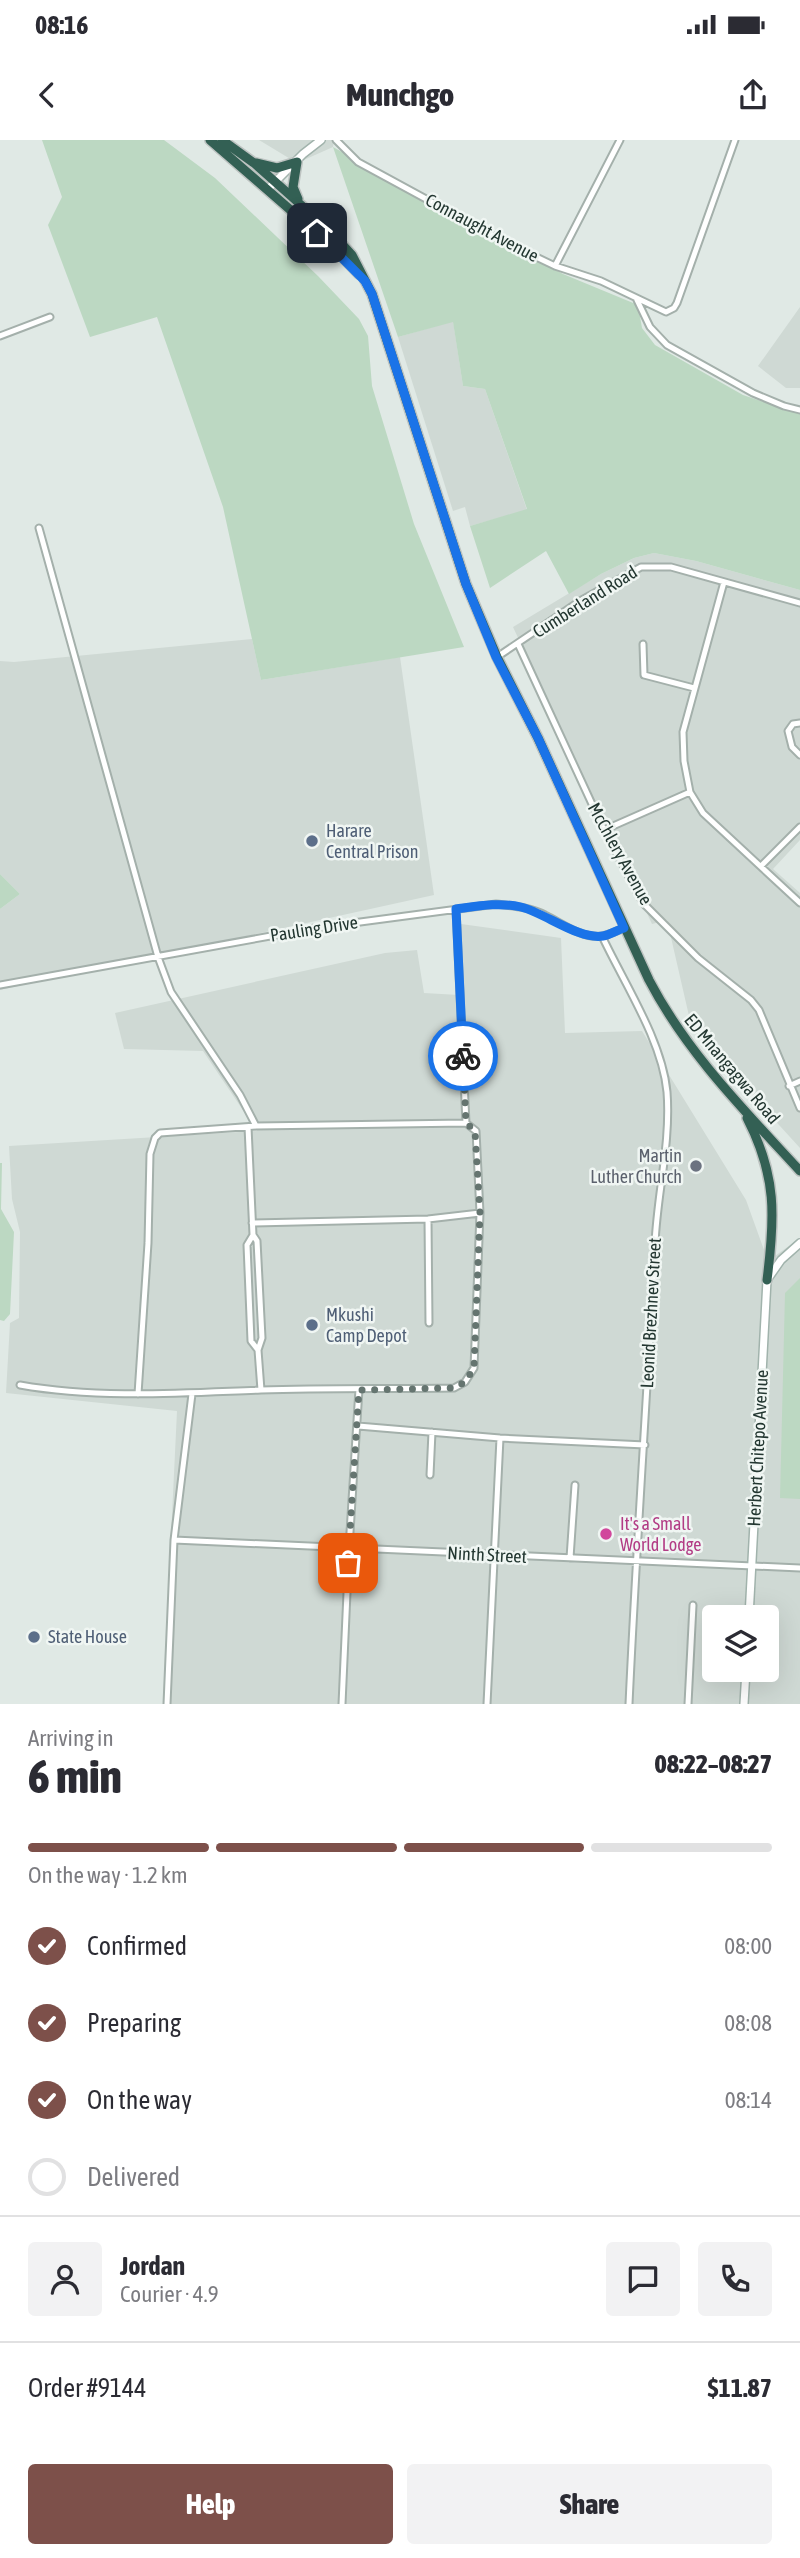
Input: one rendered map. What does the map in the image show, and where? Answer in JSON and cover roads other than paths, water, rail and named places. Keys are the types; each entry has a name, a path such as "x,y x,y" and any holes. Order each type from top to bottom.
{"highway":[{"name":"ED Mnangagwa Road","path":"210,140 272,186 300,203 342,243 358,264 372,294 466,584 496,657 538,738 664,1011 742,1108 800,1171"},
{"name":"ED Mnangagwa Road","path":"222,140 254,163 272,186 365,281"},
{"path":"254,163 277,167 297,162 293,187 300,203"},
{"path":"742,1108 762,1148 771,1181 772,1242 766,1280"}],"main road":[{"path":"272,186 297,162 311,143 321,140"},
{"path":"766,1280 780,1260 800,1243"},
{"name":"Herbert Chitepo Avenue","path":"750,1605 766,1280"},
{"path":"744,1704 745,1682"}],"street":[{"name":"Connaught Avenue","path":"336,140 358,162 509,244 555,265 601,281 666,312 677,303 735,140"},
{"path":"555,265 620,140"},
{"path":"637,300 650,327 667,345 753,393 783,407 800,410"},
{"path":"0,336 50,317"},
{"path":"39,528 158,957 171,992 240,1095 256,1126"},
{"name":"Cumberland Road","path":"496,657 580,601 640,567 671,567 800,603"},
{"path":"724,582 683,732 684,761 690,792 703,813 800,903"},
{"name":"McChlery Avenue","path":"518,644 604,830 643,903 698,958 751,1000 758,1010 800,1108"},
{"path":"643,644 644,674 694,688"},
{"path":"800,723 793,724 788,732 792,747 800,755"},
{"path":"604,830 690,792"},
{"path":"761,866 800,827"},
{"name":"Pauling Drive","path":"0,985 315,928 496,904 519,906 544,914 564,926 586,934 602,936"},
{"path":"456,909 466,1123"},
{"path":"602,936 624,928"},
{"name":"Leonid Brezhnev Street","path":"602,936 649,1031 660,1059 667,1091 667,1136 656,1224 629,1704"},
{"path":"789,1086 800,1081"},
{"path":"20,1385 138,1394 454,1388 471,1376 474,1368 480,1213 475,1131 466,1123 256,1126 160,1133 155,1138 150,1154 148,1243 138,1394"},
{"path":"248,1127 252,1223 253,1235 257,1241 262,1338 258,1350 261,1391"},
{"path":"252,1223 428,1219 480,1213"},
{"path":"428,1219 429,1323"},
{"path":"253,1235 247,1245 251,1341 258,1350"},
{"path":"250,1307 259,1306"},
{"path":"342,1704 359,1390"},
{"path":"167,1704 174,1539 192,1394"},
{"path":"358,1426 500,1438 645,1445"},
{"path":"430,1475 432,1432"},
{"path":"487,1704 500,1438"},
{"path":"570,1558 575,1485"},
{"name":"Ninth Street","path":"174,1539 800,1568"},
{"path":"688,1704 693,1605"}],"place":[{"name":"Harare Central Prison","path":"312,841"},
{"name":"Martin Luther Church","path":"696,1166"},
{"name":"Mkushi Camp Depot","path":"312,1325"},
{"name":"It's a Small World Lodge","path":"606,1534"},
{"name":"State House","path":"34,1637"}]}
